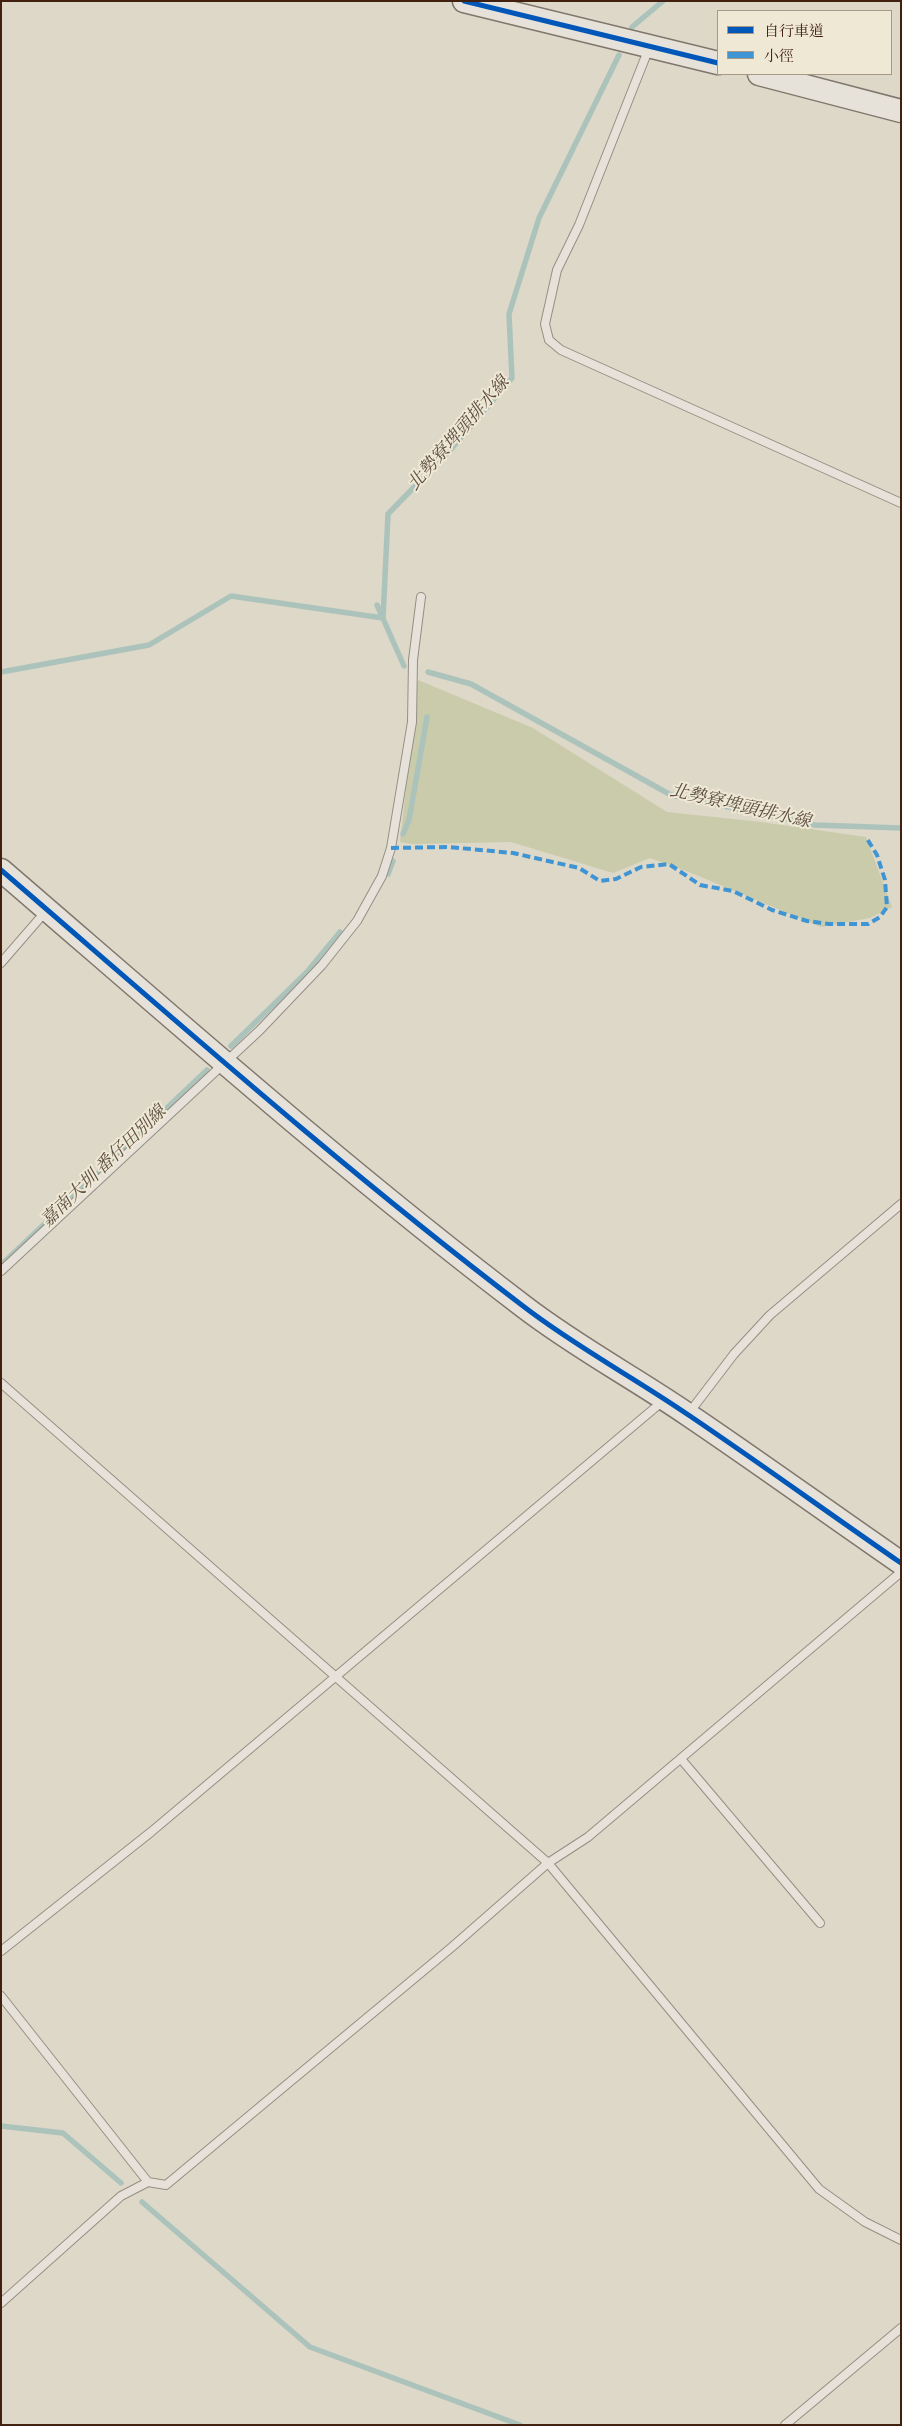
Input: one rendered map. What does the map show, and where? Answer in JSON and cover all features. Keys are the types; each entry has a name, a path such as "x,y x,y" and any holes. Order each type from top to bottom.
{"street":[{"path":"464,1 717,63"},
{"path":"763,75 901,111"},
{"path":"1,870 223,1062 446,1246 524,1307 562,1335 688,1415 901,1563"}],"lane":[{"path":"650,45 579,225 557,270 545,324 550,340 561,350 901,503"},
{"path":"1,1271 223,1062 260,1030 322,965 357,920 382,876 391,848 412,722 413,660 420,597"},
{"path":"1,963 47,910"},
{"path":"688,1415 734,1354 770,1315 901,1204"},
{"path":"1,1383 548,1863 819,2189 865,2222 901,2240"},
{"path":"1,1951 158,1826 665,1400"},
{"path":"1,2302 121,2196 148,2182 166,2185 452,1947 548,1863 588,1836 681,1759 901,1572"},
{"path":"681,1759 820,1923"},
{"path":"1,1996 148,2182"},
{"path":"785,2425 901,2328"}],"green space":[{"path":"418,680 533,728 667,812 761,822 866,837 892,907 870,918 821,927 689,872 650,858 613,873 511,842 412,844 400,842"}],"waterway":[{"path":"632,27 663,1"},
{"name":"北勢寮埤頭排水線","path":"404,666 377,605 383,618 388,514 452,448 512,378 509,314 539,218 619,55"},
{"path":"1,672 149,645 231,596 383,618"},
{"name":"北勢寮埤頭排水線","path":"428,672 471,684 671,795 815,825 901,828"},
{"name":"嘉南大圳 番仔田別線","path":"403,834 409,820 427,717"},
{"name":"嘉南大圳 番仔田別線","path":"388,874 393,861"},
{"name":"嘉南大圳 番仔田別線","path":"231,1046 306,973 340,932"},
{"name":"嘉南大圳 番仔田別線","path":"1,1265 207,1070"},
{"path":"1,2126 63,2133 121,2183"},
{"path":"142,2202 310,2347 520,2425"}],"marked path":[{"path":"391,848 448,847 513,853 579,868 600,881 616,879 641,867 669,864 700,885 733,891 772,910 807,921 829,924 868,924 880,917 887,907 885,880 877,855 866,837"}],"cycle path":[{"path":"464,1 717,63"},
{"path":"1,870 324,1147 523,1306 743,1452 901,1563"}]}
